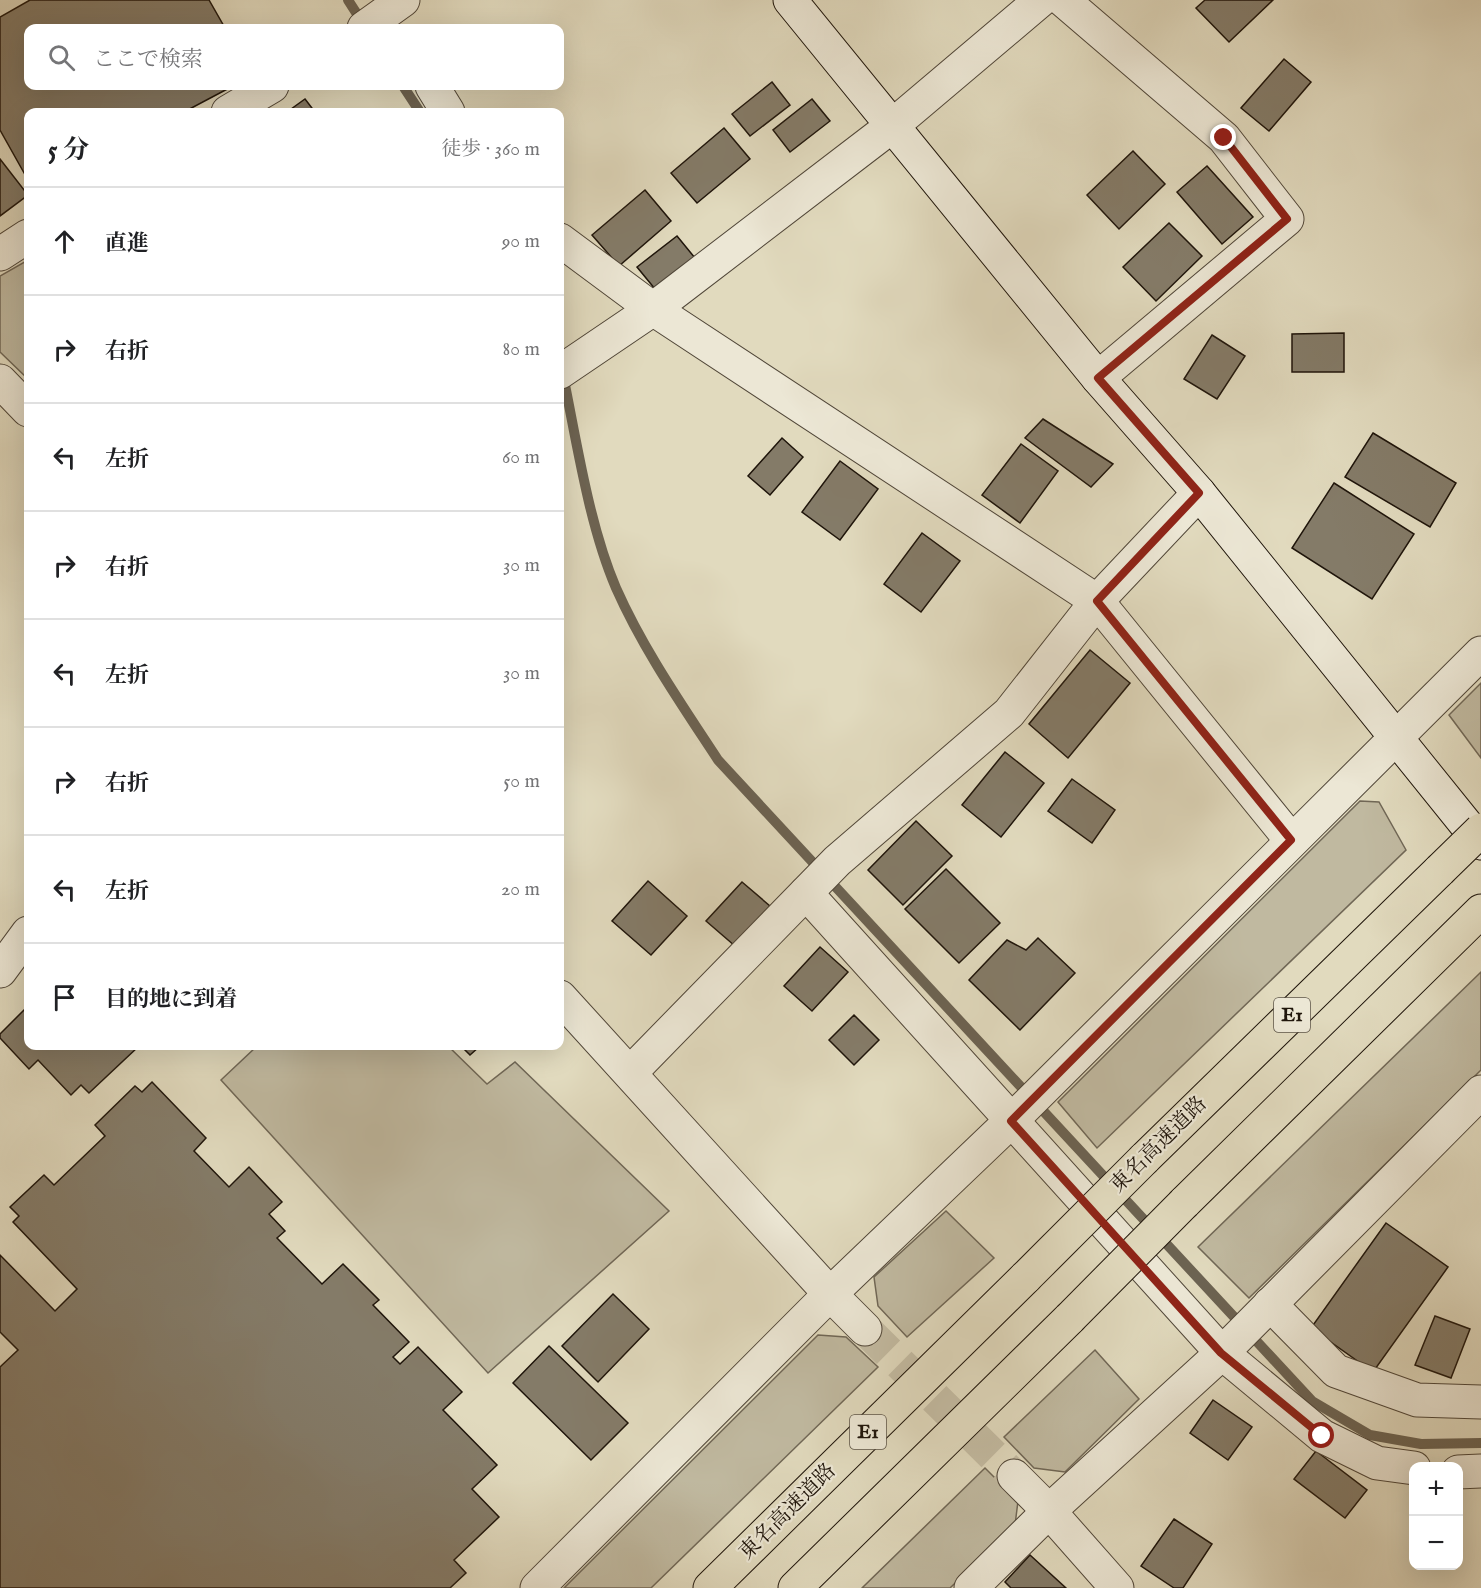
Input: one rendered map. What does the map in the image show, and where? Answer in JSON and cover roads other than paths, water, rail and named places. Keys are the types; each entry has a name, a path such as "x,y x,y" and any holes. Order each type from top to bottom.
{"highway":[{"name":"東名高速道路","path":"711,1588 1144,1159 1481,830"},
{"path":"795,1588 1478,915"}],"street":[{"path":"790,0 1098,378 1199,493 1481,843"},
{"path":"568,365 653,309 892,126 1041,0"},
{"path":"1063,0 1224,138 1287,219 1098,378"},
{"path":"235,108 265,90"},
{"path":"434,90 446,108"},
{"path":"0,254 24,239"},
{"path":"564,243 653,309 1097,601 1291,840"},
{"path":"0,381 24,406"},
{"path":"630,1073 837,861 1009,713 1097,601 1199,493"},
{"path":"537,1588 830,1294 1014,1118 1481,653"},
{"path":"807,892 1225,1349 1322,1436 1377,1463 1409,1467"},
{"path":"0,971 24,938"},
{"path":"564,1001 830,1294 865,1329"},
{"path":"970,1588 1049,1511 1225,1349 1481,1092"},
{"path":"1265,1309 1336,1371 1417,1400 1481,1402"},
{"path":"1463,1472 1481,1471"},
{"path":"1014,1476 1049,1511 1117,1588"}],"waterway":[{"path":"348,0 363,24"},
{"path":"406,90 417,108"},
{"path":"564,380 591,511 616,588 651,655 718,760 1312,1401 1370,1435 1421,1444 1481,1443"}],"tunnel":[{"path":"865,1329 1014,1476"}]}
